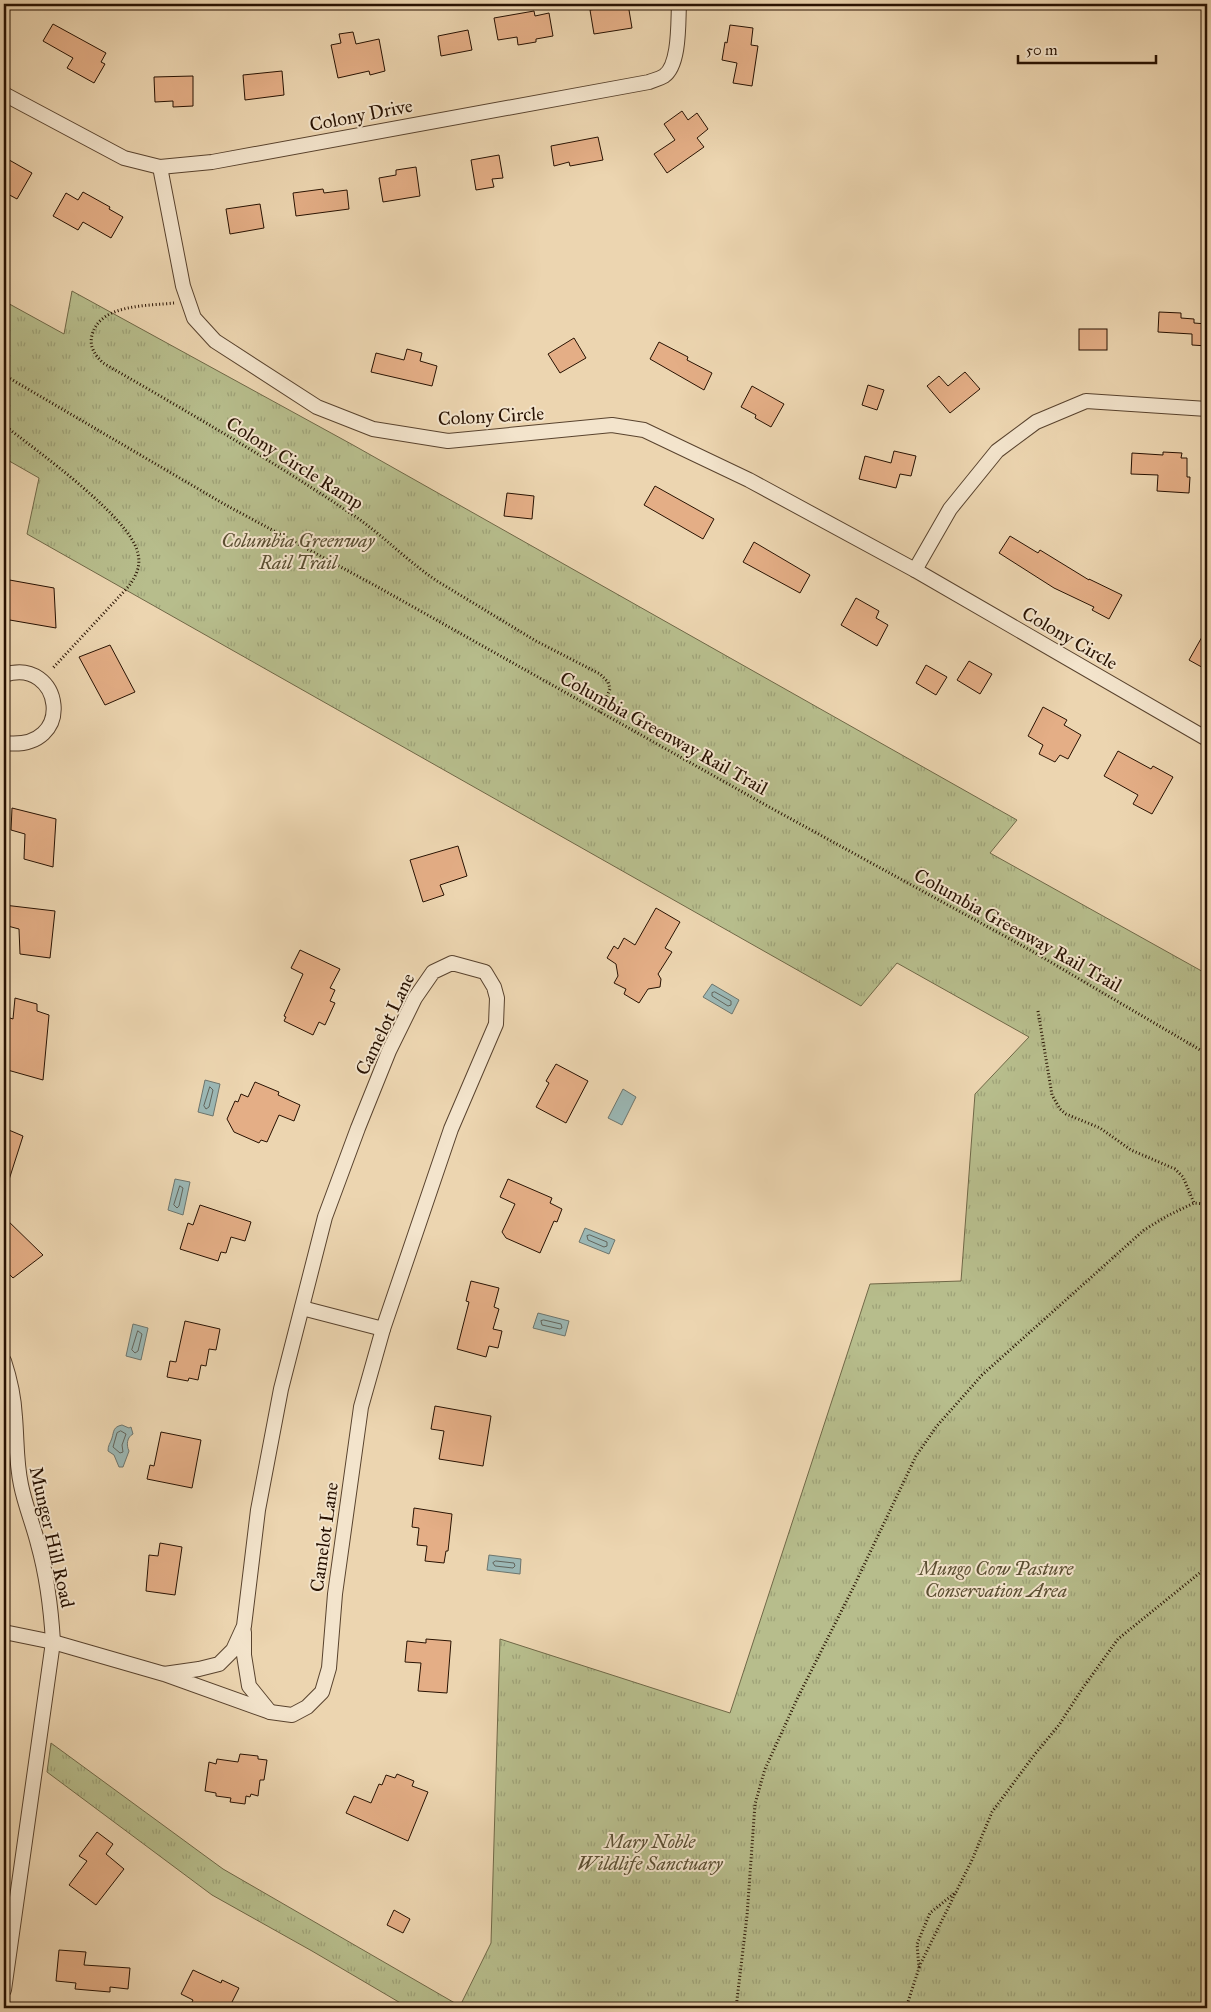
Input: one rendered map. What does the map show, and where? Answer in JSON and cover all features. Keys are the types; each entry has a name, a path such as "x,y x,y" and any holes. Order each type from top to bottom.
{"street":[{"name":"Colony Drive","path":"4,94 124,158 160,168 212,162 649,82 665,75 673,63 677,43 679,4"},
{"name":"Colony Circle","path":"160,168 187,301 194,318 215,341 317,407 373,429 448,441 612,425 644,430 749,480 915,570 1207,739"},
{"path":"915,570 950,509 997,451 1036,422 1086,401 1207,409"},
{"path":"4,676 19,672 34,675 50,692 54,706 52,722 43,734 30,742 22,744 4,743"},
{"name":"Camelot Lane","path":"4,1632 52,1642 164,1674 270,1712 292,1715 307,1708 322,1692 329,1668 335,1594 362,1407 382,1329 451,1129 496,1024 497,998 494,987 485,972 452,963 432,972 415,998 389,1051 354,1137 325,1217 281,1389 258,1510 244,1626 244,1655 249,1686 270,1712"},
{"path":"302,1308 382,1329"},
{"name":"Munger Hill Road","path":"4,1361 10,1379 15,1416 16,1461 47,1582 52,1642 4,1990"},
{"name":"Camelot Lane","path":"164,1674 219,1664 233,1650 244,1626"}],"path":[{"name":"Colony Circle Ramp","path":"187,301 125,309 105,315 97,322 93,331 90,340 92,349 103,364 195,416 356,517 421,570 536,641 600,674 608,682 610,689 600,713"},
{"name":"Columbia Greenway Rail Trail","path":"4,375 224,504 376,586 600,713 1030,950 1207,1054"},
{"path":"4,425 92,496 124,527 131,536 138,552 138,570 129,586 40,680"},
{"path":"1038,1011 1052,1095 1060,1109 1073,1118 1100,1128 1131,1150 1175,1169 1183,1177 1194,1203"},
{"path":"736,2008 747,1916 755,1804 765,1769 798,1697 855,1584 916,1456 936,1427 982,1375 1144,1230 1194,1203 1207,1204"},
{"path":"906,2008 919,1968 972,1860 992,1812 1059,1725 1118,1639 1207,1567"},
{"path":"919,1968 916,1944 930,1913 956,1892"}],"green space":[{"path":"72,291 353,445 1017,820 990,853 1207,974 1207,2008 409,2008 212,1895 47,1772 51,1743 223,1869 460,2006 491,1943 500,1639 730,1713 870,1284 961,1281 975,1094 1029,1037 897,963 861,1006 27,534 39,478 4,458 4,301 64,334"}],"water":[{"path":"712,984 739,1000 732,1014 703,997"},
{"path":"205,1080 220,1084 213,1116 198,1112"},
{"path":"623,1089 636,1097 622,1125 608,1118"},
{"path":"175,1179 190,1182 183,1215 168,1210"},
{"path":"585,1228 615,1240 609,1254 579,1242"},
{"path":"538,1313 569,1321 565,1336 533,1328"},
{"path":"133,1324 148,1328 141,1360 126,1356"},
{"path":"122,1425 131,1427 133,1434 128,1439 129,1451 123,1467 119,1467 114,1455 108,1449 114,1430"},
{"path":"489,1555 521,1559 520,1574 487,1570"}],"building":[{"path":"628,4 632,28 594,34 590,10"},
{"path":"534,11 535,16 549,13 553,36 536,39 536,42 518,45 517,37 498,40 494,18"},
{"path":"53,24 106,53 101,62 105,64 94,83 67,68 73,58 43,41"},
{"path":"730,25 753,28 751,45 758,46 752,86 733,83 737,63 722,60"},
{"path":"468,30 472,50 441,56 438,36"},
{"path":"353,32 356,44 379,39 385,71 370,75 369,71 338,78 331,45 341,43 339,34"},
{"path":"282,71 284,95 245,100 243,75"},
{"path":"193,76 193,106 173,107 173,101 155,102 154,77"},
{"path":"682,111 688,120 697,113 708,129 697,138 704,147 667,173 654,154 675,140 664,124"},
{"path":"598,137 603,160 570,166 569,162 554,166 551,146"},
{"path":"499,155 503,178 492,179 494,187 476,190 471,160"},
{"path":"4,157 32,173 17,199 4,192"},
{"path":"416,167 420,196 383,202 379,178 396,175 396,170"},
{"path":"323,189 324,193 347,190 349,209 296,216 293,193"},
{"path":"83,192 110,207 109,209 123,217 111,238 83,222 78,230 53,216 66,193 78,200"},
{"path":"260,204 264,228 230,234 226,209"},
{"path":"1159,312 1181,313 1181,318 1194,319 1194,323 1207,324 1207,346 1192,345 1192,334 1158,332"},
{"path":"1079,329 1107,329 1107,350 1079,350"},
{"path":"574,338 586,358 560,373 548,354"},
{"path":"659,342 688,357 687,360 712,373 704,390 650,359"},
{"path":"407,349 422,353 420,361 437,366 432,386 371,372 376,353 404,360"},
{"path":"965,372 980,389 950,413 927,386 939,376 948,386"},
{"path":"868,385 884,390 877,410 862,405"},
{"path":"752,386 784,404 771,427 755,418 756,415 741,407"},
{"path":"894,451 916,456 911,476 900,474 896,488 859,479 865,456 891,463"},
{"path":"1163,452 1182,453 1181,458 1187,458 1187,477 1190,477 1189,493 1157,491 1158,475 1131,474 1132,453 1163,455"},
{"path":"655,486 714,519 703,539 644,505"},
{"path":"507,493 534,496 532,519 504,516"},
{"path":"1010,536 1038,553 1040,550 1089,580 1122,595 1109,619 1092,610 1094,607 1054,588 999,553"},
{"path":"754,542 810,575 800,593 743,562"},
{"path":"4,579 54,588 56,628 4,619"},
{"path":"856,598 879,611 876,618 888,625 877,646 841,625"},
{"path":"1207,628 1207,670 1189,660"},
{"path":"110,645 135,692 105,705 79,657"},
{"path":"969,661 992,674 980,694 957,680"},
{"path":"926,665 947,677 936,695 916,683"},
{"path":"1043,707 1067,720 1064,725 1081,735 1068,759 1060,755 1055,762 1039,754 1043,745 1028,736"},
{"path":"1118,751 1151,769 1153,766 1173,777 1152,814 1133,804 1138,795 1104,776"},
{"path":"12,808 56,819 53,867 24,859 25,834 11,830"},
{"path":"458,846 467,876 440,885 444,895 423,902 410,860"},
{"path":"4,905 55,911 50,958 20,954 19,929 4,925"},
{"path":"656,908 680,922 665,948 672,952 658,974 661,979 660,987 648,989 639,1003 624,994 626,989 614,983 618,976 616,964 607,958 614,946 618,949 624,938 635,945"},
{"path":"300,950 340,969 330,988 335,990 330,1001 335,1003 325,1025 319,1022 313,1035 284,1021 286,1017 284,1016 303,974 291,968"},
{"path":"15,998 37,1004 37,1011 49,1015 43,1080 4,1069 4,1016 13,1019"},
{"path":"556,1064 588,1081 566,1123 536,1107 549,1083 546,1081"},
{"path":"255,1082 279,1092 278,1095 300,1105 294,1121 279,1115 267,1142 261,1140 259,1143 234,1132 227,1119 235,1101 238,1102 241,1094 248,1097"},
{"path":"4,1128 23,1136 7,1186 4,1186"},
{"path":"508,1179 552,1198 550,1203 562,1209 557,1222 554,1221 540,1253 506,1238 502,1232 515,1204 500,1197"},
{"path":"200,1205 251,1222 245,1241 231,1237 226,1253 221,1252 218,1261 180,1249 188,1223 193,1225"},
{"path":"4,1217 43,1255 13,1278 4,1269"},
{"path":"471,1281 499,1288 494,1307 499,1309 493,1329 502,1331 498,1348 489,1346 486,1357 457,1349 469,1302 466,1301"},
{"path":"185,1321 220,1329 216,1350 209,1349 206,1366 201,1365 198,1380 189,1378 188,1381 167,1377 170,1361 176,1362"},
{"path":"435,1406 491,1416 483,1466 439,1459 444,1431 431,1429"},
{"path":"161,1432 201,1440 192,1488 147,1479 150,1465 154,1466"},
{"path":"414,1508 452,1514 448,1551 446,1551 444,1563 425,1561 427,1546 417,1545 419,1528 412,1527"},
{"path":"160,1543 182,1547 175,1595 146,1591 149,1555 158,1556"},
{"path":"426,1639 451,1641 447,1693 418,1691 421,1663 405,1662 407,1641 426,1643"},
{"path":"240,1754 258,1756 258,1759 267,1760 264,1780 260,1780 258,1796 251,1794 250,1797 246,1796 245,1804 230,1802 231,1798 216,1796 216,1793 205,1791 209,1762 216,1764 217,1759 238,1762"},
{"path":"397,1774 414,1781 412,1786 428,1792 408,1841 346,1813 354,1796 371,1803 379,1784 382,1785 386,1775 395,1778"},
{"path":"97,1832 113,1844 106,1854 124,1869 96,1905 69,1885 87,1861 79,1856"},
{"path":"394,1910 410,1919 403,1933 387,1925"},
{"path":"59,1950 86,1952 84,1965 130,1968 128,1989 110,1987 110,1992 75,1989 76,1983 56,1981"},
{"path":"193,1970 221,1983 222,1980 239,1988 229,2008 189,2008 193,2000 181,1994"}],"park label":[{"name":"Mungo Cow Pasture Conservation Area","path":"996,1579"},
{"name":"Mary Noble Wildlife Sanctuary","path":"650,1852"}]}
